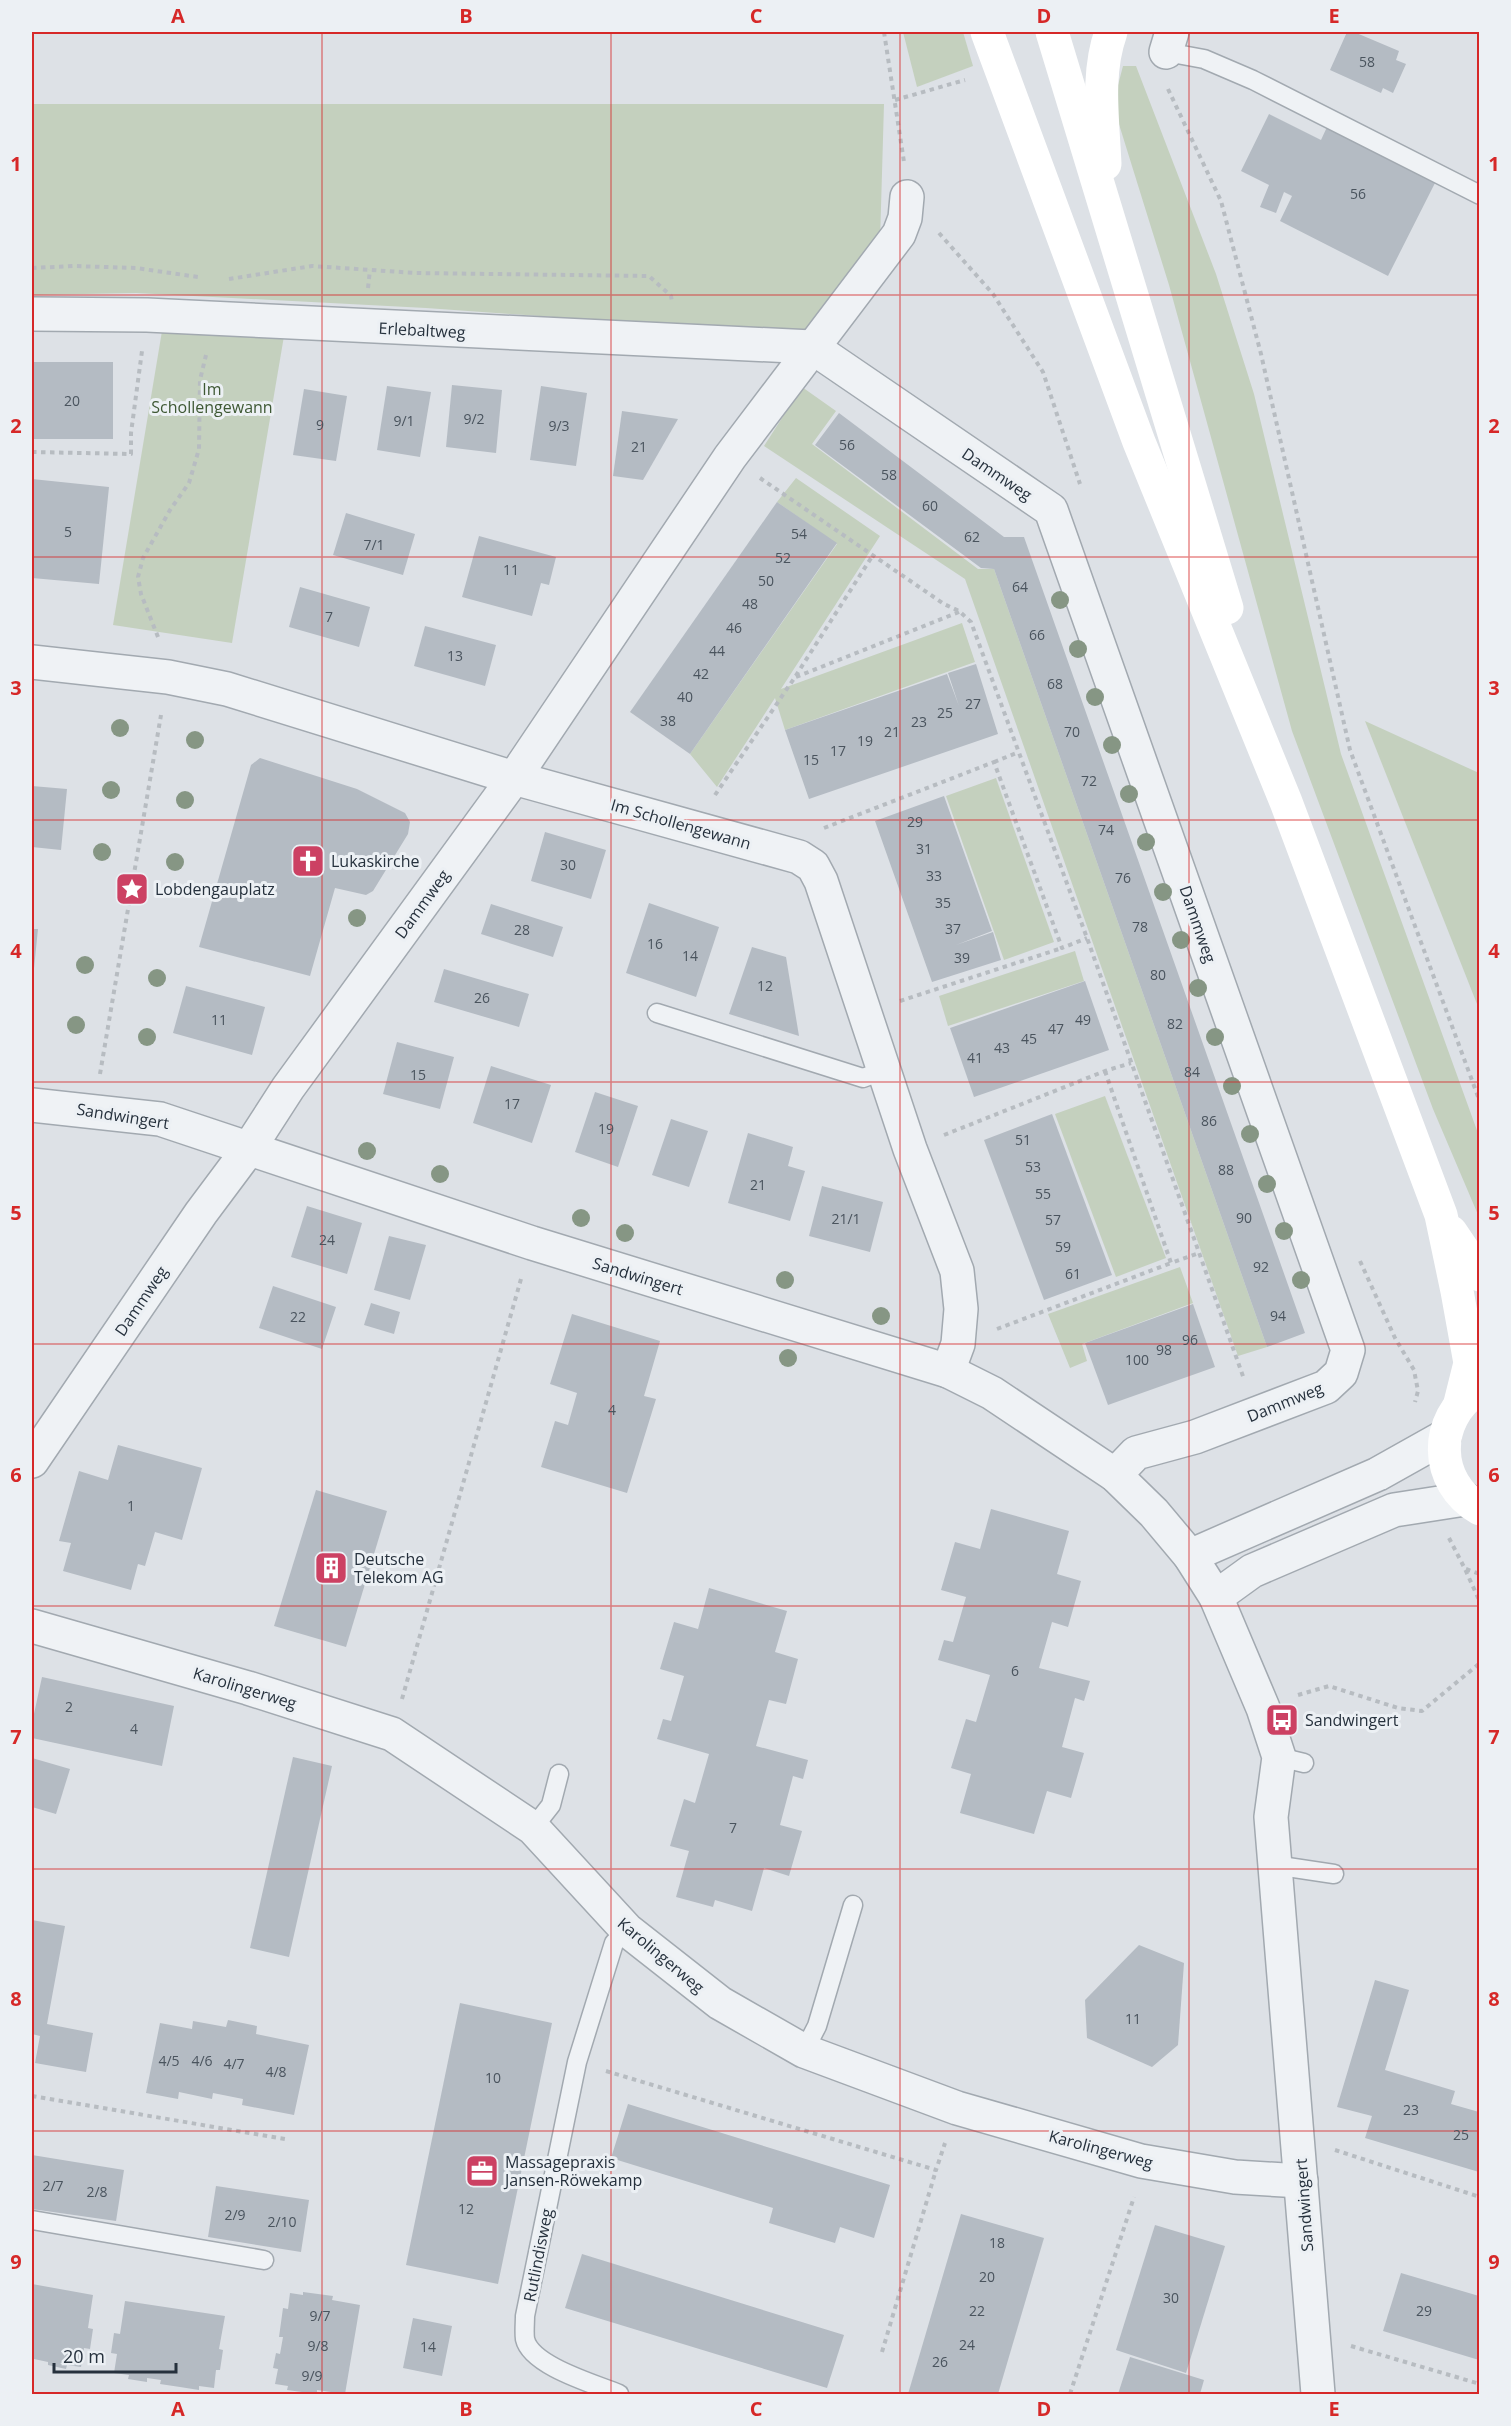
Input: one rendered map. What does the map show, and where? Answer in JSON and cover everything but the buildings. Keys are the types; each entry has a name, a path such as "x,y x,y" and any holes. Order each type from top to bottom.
{"main road":[{"path":"987,32 1139,442 1286,802 1441,1215 1470,1363 1470,1396 1450,1419 1444,1437 1444,1454 1447,1471 1454,1486 1472,1504"},
{"path":"1052,32 1286,802"},
{"path":"1108,211 1101,85 1111,32"},
{"path":"1441,1215 1479,1275"}],"street":[{"name":"Dammweg","path":"32,1461 201,1213 248,1150 288,1088 514,778 730,457 899,234 907,197"},
{"name":"Erlebaltweg","path":"32,314 147,315 812,347"},
{"name":"Dammweg","path":"812,347 1009,483 1052,510 1348,1350 1341,1373 1326,1387 1195,1437 1136,1453 1115,1475"},
{"name":"Im Schollengewann","path":"32,662 168,677 227,689 514,778 799,857 813,866 821,881 910,1149 957,1271 961,1308 953,1358"},
{"name":"Sandwingert","path":"32,1105 160,1119 532,1243 953,1358 993,1393 1115,1475 1154,1513 1191,1556 1216,1597 1263,1708 1292,1760 1271,1817 1318,2394"},
{"path":"1191,1556 1378,1474 1444,1437"},
{"path":"1216,1597 1252,1571 1394,1510 1472,1504"},
{"name":"Karolingerweg","path":"32,1626 248,1688 392,1734 533,1828 627,1929 720,2003 804,2051 957,2108 1141,2161 1235,2177 1300,2166"}],"lane":[{"path":"1169,42 1253,80 1479,195"},
{"path":"657,1013 862,1078 885,1070"},
{"path":"533,1828 551,1805 559,1774"},
{"path":"1274,1865 1334,1874"},
{"path":"804,2051 817,2026 853,1905"},
{"name":"Rutlindisweg","path":"619,2394 550,2365 535,2356 525,2340 525,2316 577,2062 614,1943 627,1929"},
{"path":"32,2220 264,2260"}],"path":[{"path":"884,32 896,100 907,197"},
{"path":"1169,42 1163,78 1221,201 1261,354 1350,750 1479,1102"},
{"path":"32,268 74,266 136,268 199,277"},
{"path":"220,280 312,266 416,273 649,276 671,296 675,342"},
{"path":"32,452 131,454 131,433 147,315"},
{"path":"95,1111 168,677 156,631 141,594 138,577 143,558 189,483 199,449 200,380 217,320"},
{"path":"730,457 959,611 970,622 1087,938 1257,1413"},
{"path":"704,830 715,793 795,677 873,555"},
{"path":"795,677 959,611"},
{"path":"799,857 817,830 1019,752"},
{"path":"994,762 1062,948"},
{"path":"865,1013 1087,938"},
{"path":"910,1149 1105,1071 1131,1063"},
{"path":"1105,1071 1170,1263"},
{"path":"392,1734 532,1243"},
{"path":"953,1358 1170,1263 1199,1253"},
{"path":"1466,1569 1479,1574"},
{"path":"1263,1708 1329,1686 1398,1708 1422,1711 1479,1663"},
{"path":"577,2062 936,2170"},
{"path":"32,2096 285,2139"},
{"path":"882,2352 936,2170 957,2108"},
{"path":"1300,2166 1333,2150 1479,2197"},
{"path":"1070,2394 1136,2191 1141,2161"},
{"path":"1315,2342 1337,2342 1479,2384"}],"green space":[{"path":"903,32 963,32 973,66 917,87"},
{"path":"1123,66 1136,66 1216,274 1254,394 1341,754 1479,1136 1479,1217 1433,1109 1292,731 1169,285 1118,121 1117,89"},
{"path":"32,104 884,104 880,242 808,335 426,308 136,293 32,295"},
{"name":"Im Schollengewann","path":"162,331 284,336 232,643 113,625"},
{"path":"802,387 836,411 812,444 978,569 994,569 1267,1347 1238,1356 965,579 764,446"},
{"path":"796,478 880,536 781,689 962,623 975,662 785,730 775,698 717,787 690,754 837,544 777,502"},
{"path":"1365,721 1479,773 1479,1009"},
{"path":"996,778 1054,942 1004,960 946,796"},
{"path":"1075,951 1084,981 948,1026 939,996"},
{"path":"1105,1096 1166,1258 1116,1277 1055,1114"},
{"path":"1180,1267 1193,1303 1082,1344 1087,1361 1070,1368 1048,1314"}],"place":[{"name":"Lukaskirche","path":"308,861"},
{"name":"Lobdengauplatz","path":"132,889"},
{"name":"Deutsche Telekom AG","path":"331,1568"},
{"name":"Sandwingert","path":"1282,1720"},
{"name":"Massagepraxis Jansen-Röwekamp","path":"482,2171"}]}
